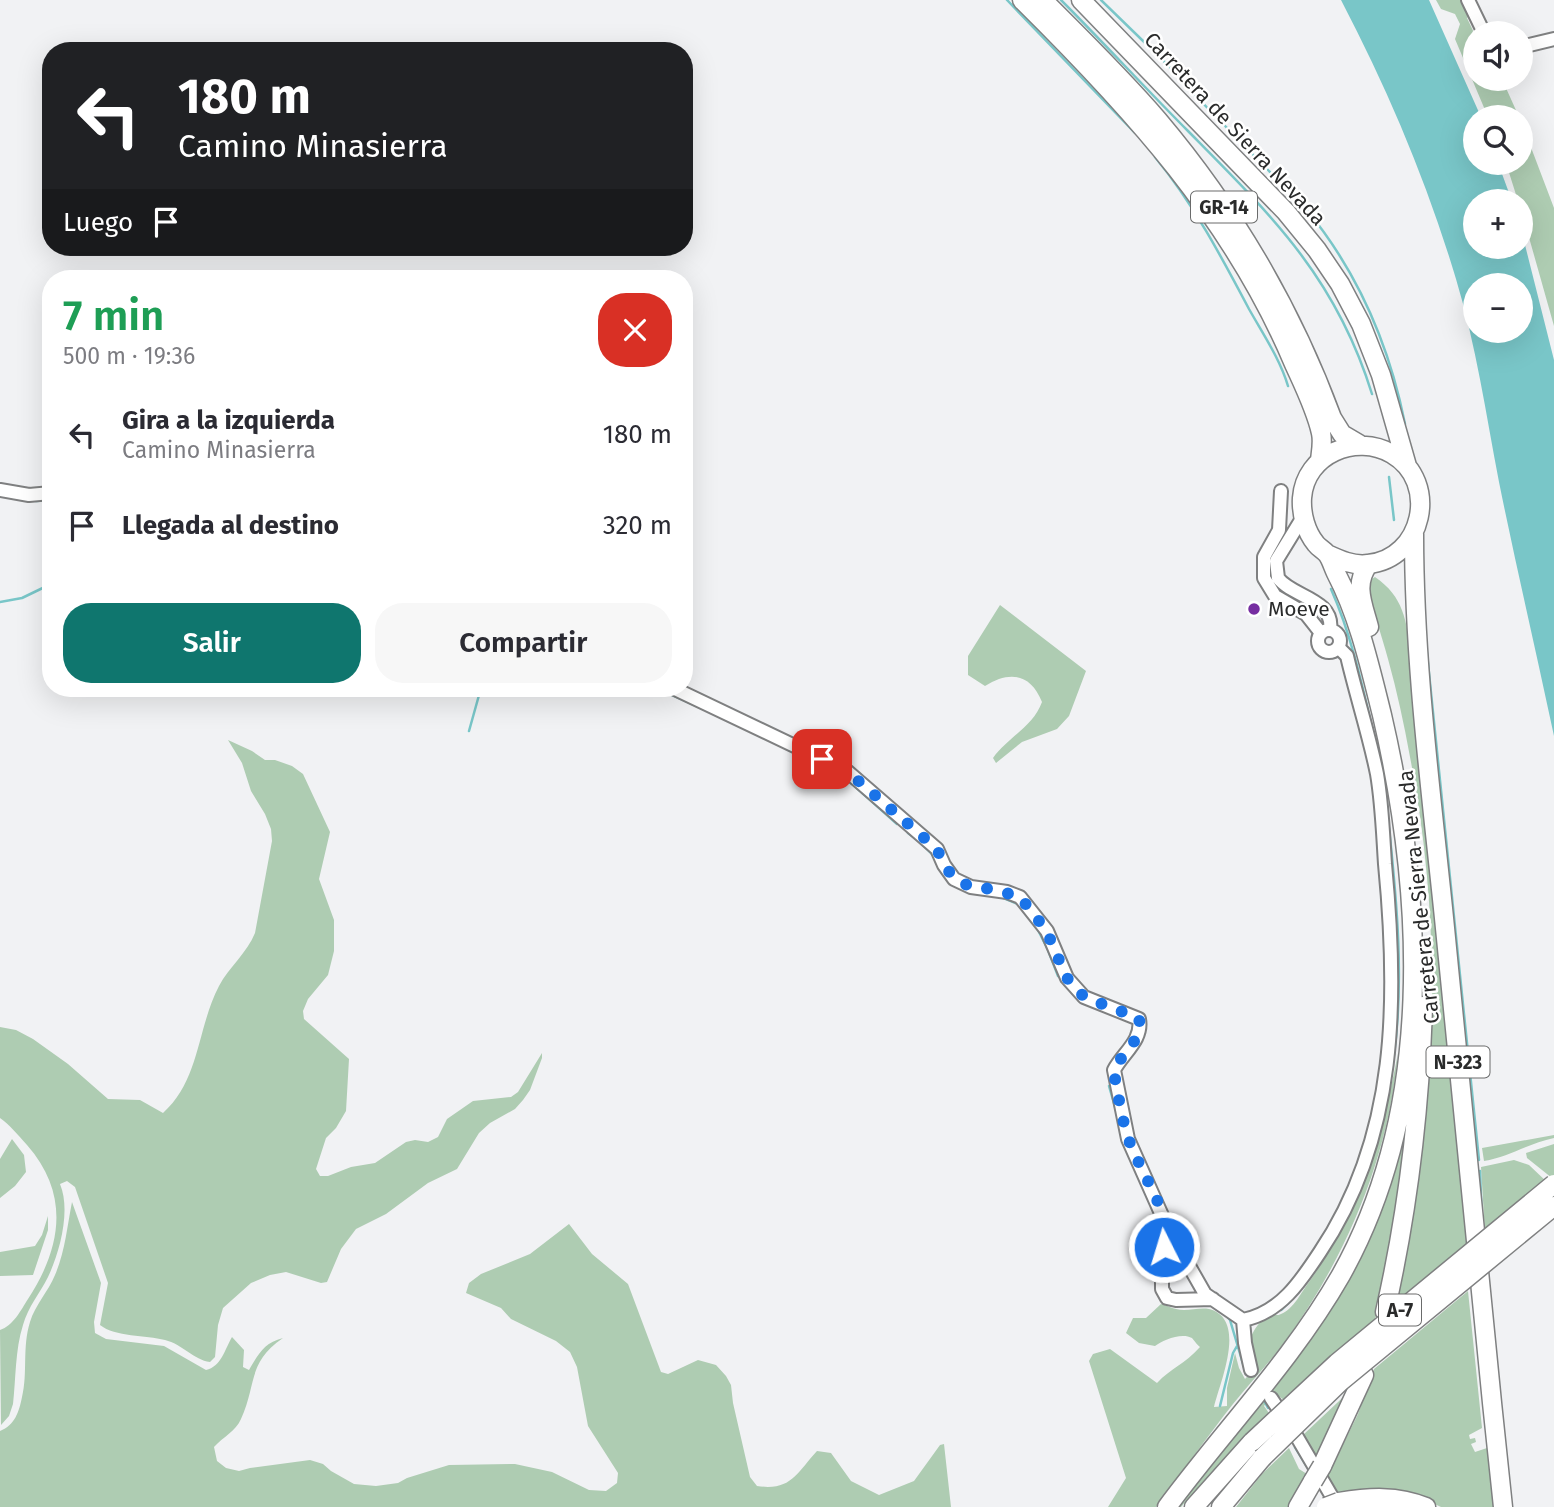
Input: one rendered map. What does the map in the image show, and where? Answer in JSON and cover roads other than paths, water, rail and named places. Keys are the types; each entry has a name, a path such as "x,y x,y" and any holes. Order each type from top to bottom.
{"highway":[{"name":"GR-14","path":"1022,0 1149,133 1188,181 1227,237 1263,299 1306,391 1321,434 1320,460"},
{"name":"GR-14","path":"1043,0 1157,118 1199,172 1256,255 1289,316 1332,418 1342,434 1367,446"},
{"name":"Carretera de Sierra Nevada","path":"1081,0 1286,212 1317,250 1340,284 1361,324 1381,375 1407,466"},
{"path":"1167,1507 1206,1453 1312,1320 1341,1274 1364,1227 1398,1124 1407,1071 1412,1008 1412,944 1400,811 1391,753 1358,627 1342,584 1322,549 1309,533 1303,517 1302,496 1308,477 1320,460 1337,450 1367,446 1390,432 1391,414"},
{"path":"1367,446 1393,454 1407,466 1417,484 1422,501 1414,534 1402,548 1364,571 1359,591 1389,699 1407,785 1415,836 1421,917 1422,1049 1413,1160 1404,1222 1385,1312"},
{"name":"Carretera de Sierra Nevada","path":"1414,534 1416,616 1479,1286 1503,1507"},
{"path":"1322,549 1350,564 1378,562"},
{"name":"Carretera de Sierra Nevada","path":"1378,562 1404,571 1416,616"},
{"name":"A-7","path":"1194,1507 1252,1442 1337,1363 1554,1184"},
{"name":"A-7","path":"1221,1507 1262,1458 1340,1381 1554,1206"},
{"path":"1298,1507 1339,1433 1364,1376"},
{"path":"1332,1506 1365,1498 1391,1498 1426,1507"}],"street":[{"path":"1468,0 1478,21"},
{"path":"1533,44 1554,39"},
{"path":"0,490 29,495 42,494"},
{"path":"1281,491 1279,530 1264,557 1264,578 1275,596 1339,637 1338,647"},
{"path":"1303,517 1276,561 1278,578 1291,590 1319,604 1328,613 1332,625 1318,639 1321,649 1330,652 1338,647"},
{"path":"1281,554 1295,546 1322,549"},
{"path":"692,697 847,771 937,849 954,878 971,887 1000,890 1020,897 1046,930 1067,978 1084,997 1139,1018 1140,1026 1133,1045 1121,1057 1114,1070 1128,1139 1168,1228 1205,1294 1243,1320 1258,1317 1287,1297 1326,1243 1348,1204 1377,1120 1387,1067 1393,1013 1389,901 1377,775 1347,656 1338,647"},
{"path":"1168,1228 1161,1282 1167,1297 1183,1300 1213,1299"},
{"path":"1243,1320 1251,1370"},
{"path":"1271,1398 1297,1437 1332,1506"}],"water":[{"path":"1341,0 1429,0 1463,76 1463,91 1469,91 1476,105 1463,105 1463,175 1502,175 1508,189 1463,189 1463,259 1529,259 1532,273 1463,273 1463,304 1445,243 1390,102"},
{"path":"1533,277 1554,360 1554,736 1506,514 1472,343 1533,343"}],"waterway":[{"path":"1007,0 1135,133"},
{"path":"1061,0 1247,191 1298,250 1340,315 1372,394"},
{"path":"1101,0 1177,74"},
{"path":"1191,91 1302,204 1325,233 1369,310 1390,366 1405,424"},
{"path":"1155,157 1206,230 1276,356 1288,386"},
{"path":"1389,477 1394,520"},
{"path":"36,501 42,501"},
{"path":"0,602 22,598 42,588"},
{"path":"1331,589 1350,641 1373,732"},
{"path":"1426,644 1479,1160"},
{"path":"469,731 478,697"},
{"path":"677,697 703,709"},
{"path":"850,782 897,824"},
{"path":"1389,828 1399,970 1394,1055"},
{"path":"908,833 916,839"},
{"path":"921,843 934,856"},
{"path":"953,884 966,891"},
{"path":"1001,897 1018,904"},
{"path":"1037,928 1058,976"},
{"path":"1109,1086 1117,1114"},
{"path":"1480,1171 1482,1222"},
{"path":"1158,1222 1158,1260"},
{"path":"1281,1310 1291,1300"},
{"path":"1226,1315 1230,1320 1246,1374"},
{"path":"1220,1406 1237,1346"},
{"path":"1263,1399 1268,1408"},
{"path":"1295,1447 1306,1465"}],"place":[{"name":"Moeve","path":"1254,609"}]}
